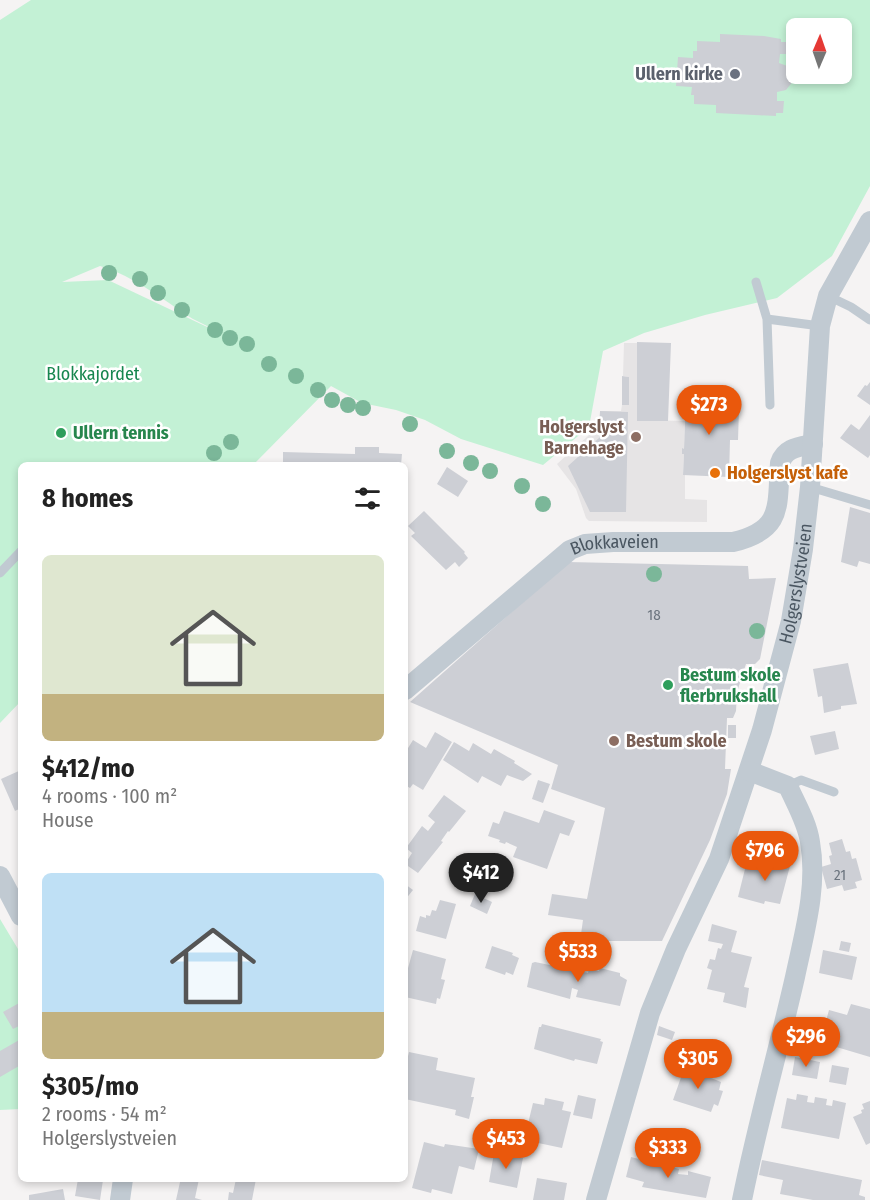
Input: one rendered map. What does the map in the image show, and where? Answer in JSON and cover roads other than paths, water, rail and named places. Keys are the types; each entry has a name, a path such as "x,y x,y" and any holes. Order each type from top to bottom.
{"street":[{"name":"Holgerslystveien","path":"596,1200 650,1013 676,949 719,859 762,730 791,621 803,549 810,487 820,326 828,296 870,221"},
{"name":"Blokkaveien","path":"408,687 570,550 585,544 733,542 752,537 766,528 776,511 782,456 786,451 796,447 813,444"},
{"path":"742,1200 809,915 812,861 806,826 788,786 750,771"},
{"path":"0,876 18,910"},
{"path":"120,1200 123,1182"}],"lane":[{"path":"756,282 767,320 770,405"},
{"path":"828,296 870,320"},
{"path":"767,320 820,326"},
{"path":"810,487 870,505"},
{"path":"0,573 18,554"},
{"path":"788,786 801,780 834,792"}],"place":[{"name":"Ullern kirke","path":"735,74"},
{"name":"Ullern tennis","path":"61,433"},
{"name":"Holgerslyst Barnehage","path":"636,437"},
{"name":"Holgerslyst kafe","path":"715,473"},
{"name":"Bestum skole flerbrukshall","path":"668,685"},
{"name":"Bestum skole","path":"614,741"}],"park label":[{"name":"Blokkajordet","path":"93,374"}]}
